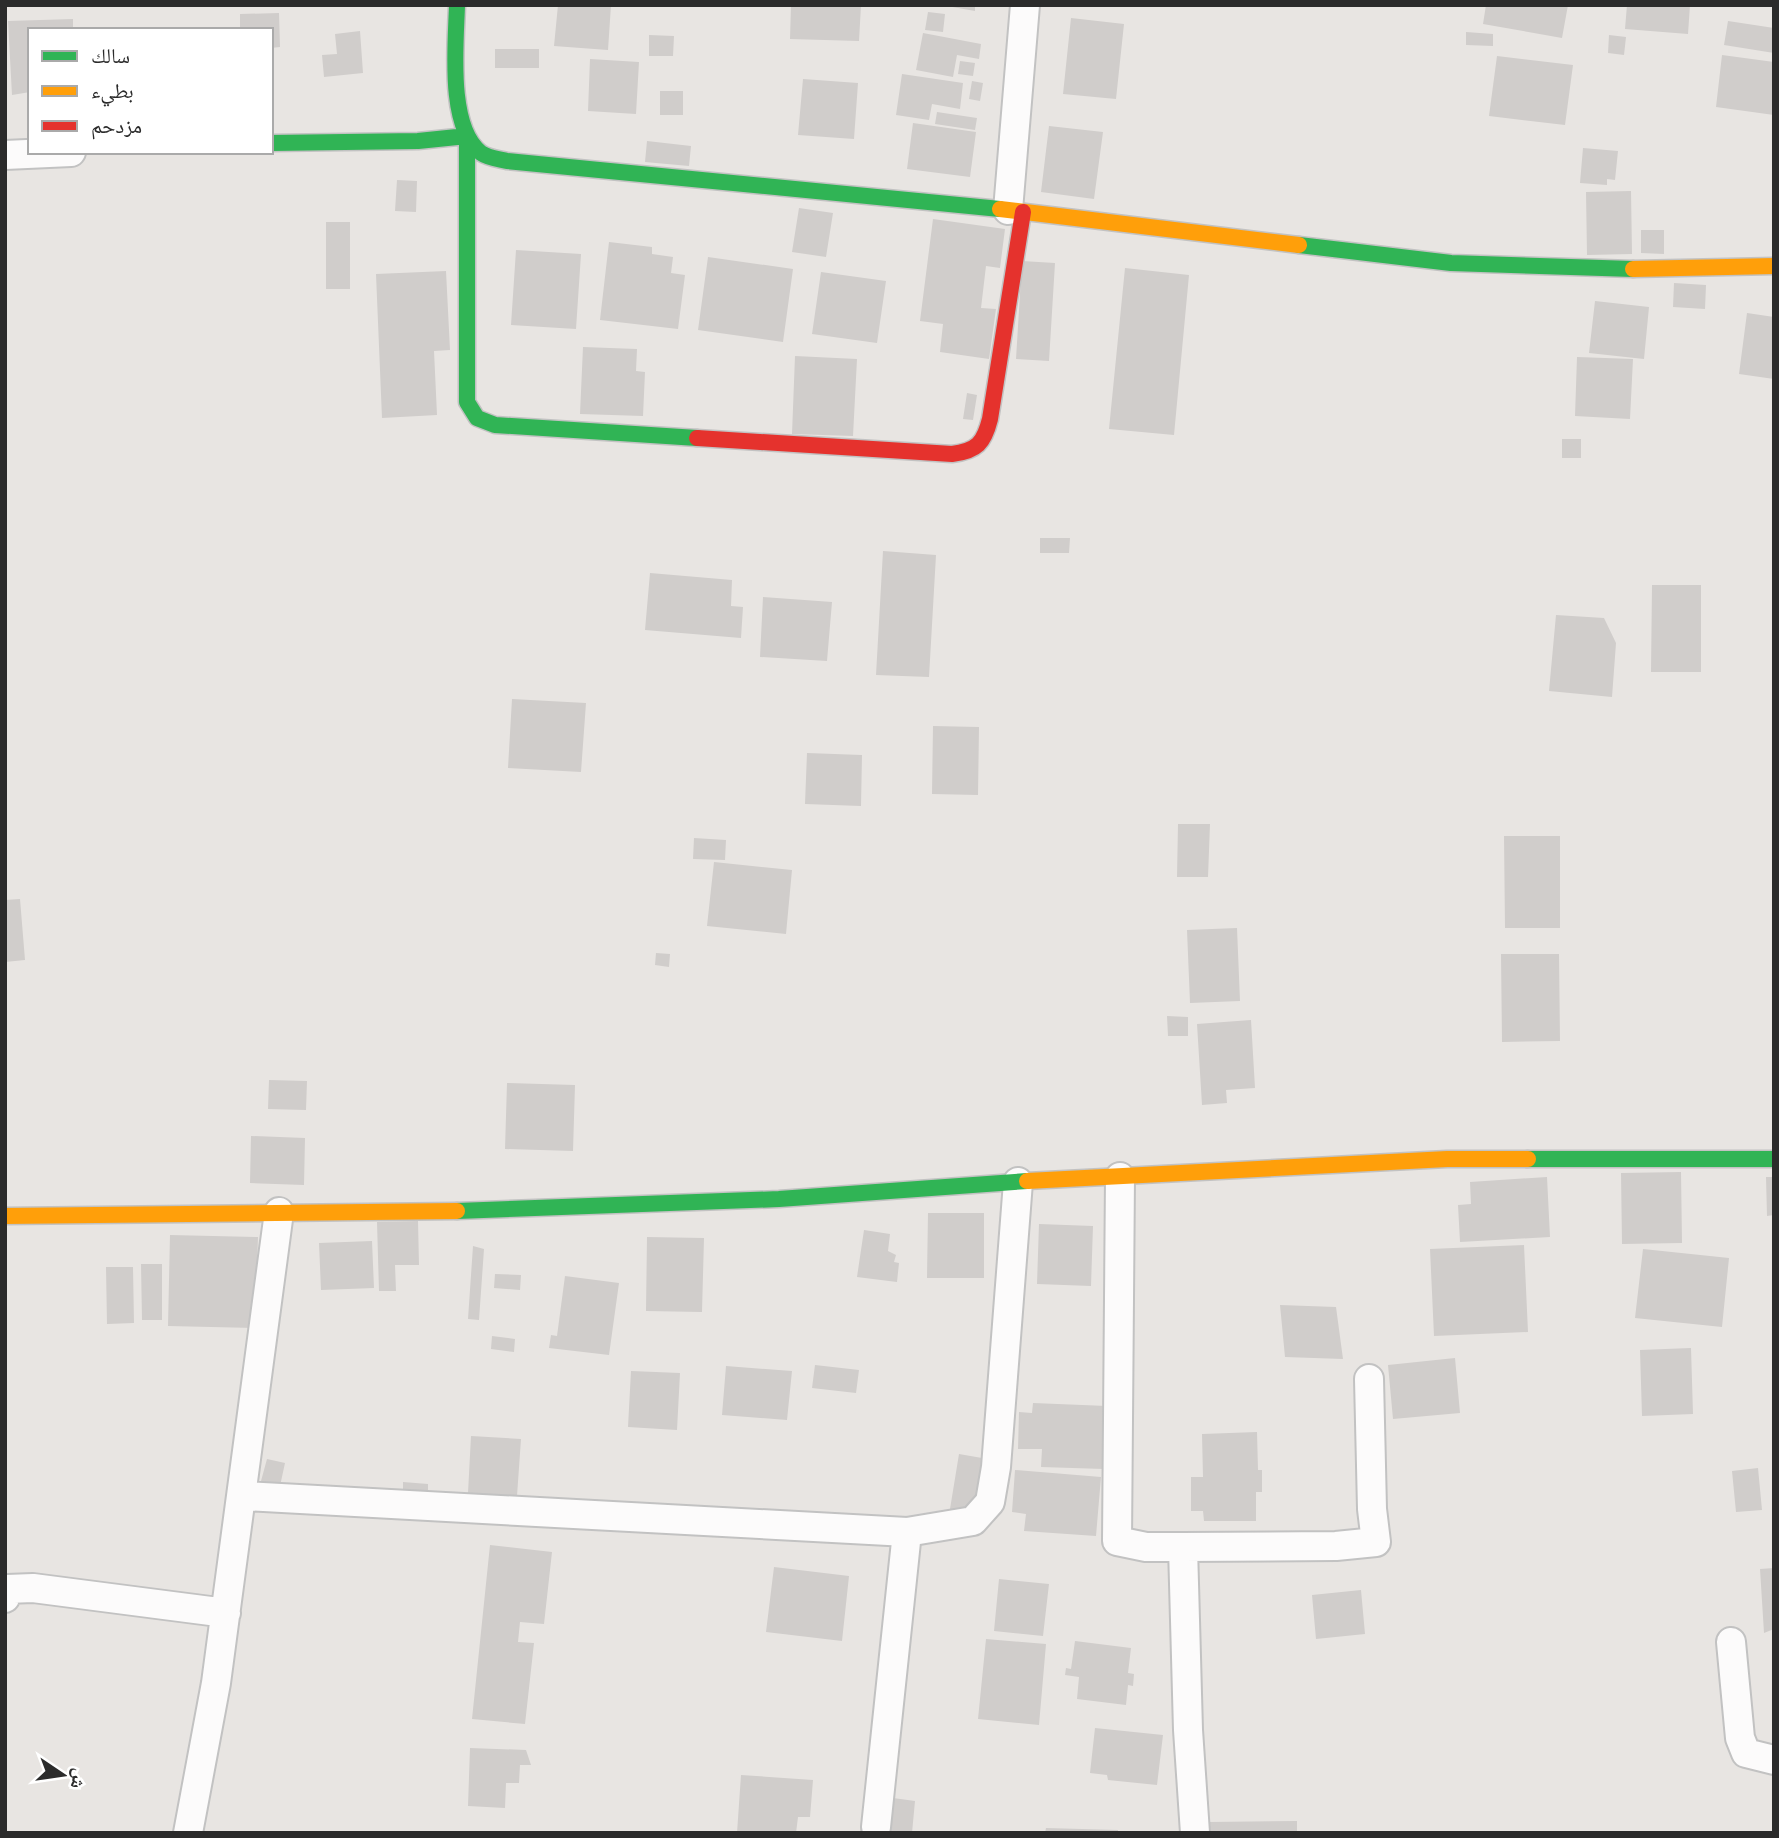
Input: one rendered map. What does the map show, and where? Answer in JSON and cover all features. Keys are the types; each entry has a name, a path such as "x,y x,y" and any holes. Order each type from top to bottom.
{"street":[{"path":"457,5 457,83 460,112 467,136 467,402 469,412 480,422 952,454 971,453 985,442 990,419 1016,211 1025,5"},
{"path":"273,144 418,141 467,136"},
{"path":"467,136 482,153 507,161 1016,211 1451,263 1589,270 1774,266"},
{"path":"5,155 28,154"},
{"path":"5,1216 501,1211 779,1199 1018,1182 1447,1159 1774,1159"},
{"path":"1120,1177 1117,1541 1146,1547 1336,1546 1376,1542 1372,1509 1369,1379"},
{"path":"243,1496 907,1532 973,1521 990,1502 996,1467 1018,1182"},
{"path":"188,1833 226,1613 279,1212"},
{"path":"876,1827 907,1532"},
{"path":"1182,1547 1188,1730 1195,1833"},
{"path":"6,1592 33,1588 226,1613"},
{"path":"1731,1642 1740,1738 1746,1753 1774,1760"}],"building":[{"path":"558,5 611,5 608,50 554,46"},
{"path":"791,5 861,5 859,41 790,39"},
{"path":"941,5 975,5 975,11"},
{"path":"1486,5 1568,5 1562,38 1483,24"},
{"path":"1627,5 1690,5 1688,34 1625,29"},
{"path":"928,12 945,14 943,32 925,30"},
{"path":"279,13 280,47 273,48 273,28 240,28 240,14"},
{"path":"1071,18 1124,24 1116,99 1063,94"},
{"path":"73,19 73,28 28,28 28,92 12,95 8,21"},
{"path":"1728,21 1774,28 1774,53 1724,45"},
{"path":"360,31 363,73 324,77 322,55 337,54 335,34"},
{"path":"1466,32 1493,34 1493,46 1466,45"},
{"path":"923,33 981,44 979,59 957,55 953,77 916,70"},
{"path":"649,35 674,36 673,56 649,56"},
{"path":"1609,35 1626,37 1624,55 1608,53"},
{"path":"495,49 539,49 539,68 495,68"},
{"path":"1722,55 1774,62 1774,115 1716,107"},
{"path":"1497,56 1573,65 1565,125 1489,116"},
{"path":"590,59 639,62 636,114 588,111"},
{"path":"960,61 975,63 973,76 958,74"},
{"path":"902,74 963,83 960,109 932,104 929,120 896,115"},
{"path":"803,79 858,83 854,139 798,135"},
{"path":"972,81 983,83 980,101 969,99"},
{"path":"660,91 683,91 683,115 660,115"},
{"path":"937,112 977,118 975,130 935,124"},
{"path":"913,123 976,132 970,177 907,169"},
{"path":"1049,126 1103,132 1094,199 1041,192"},
{"path":"647,141 691,146 689,166 645,162"},
{"path":"1583,148 1618,151 1615,180 1607,179 1607,185 1580,183"},
{"path":"397,180 417,181 416,212 395,211"},
{"path":"1631,191 1632,254 1587,255 1586,192"},
{"path":"799,208 833,213 826,257 792,252"},
{"path":"933,219 1005,229 1000,268 986,266 981,308 996,309 989,359 940,352 943,324 920,321"},
{"path":"326,222 350,222 350,289 326,289"},
{"path":"1641,230 1664,230 1664,254 1641,253"},
{"path":"609,242 652,247 652,254 673,257 671,273 685,275 678,329 600,320"},
{"path":"516,250 581,254 576,329 511,325"},
{"path":"708,257 793,269 783,342 698,330"},
{"path":"1022,261 1055,263 1049,361 1016,359"},
{"path":"1125,268 1189,275 1174,435 1109,429"},
{"path":"446,271 450,350 434,351 437,415 382,418 376,274"},
{"path":"821,272 886,281 877,343 812,334"},
{"path":"1674,283 1706,285 1705,309 1673,307"},
{"path":"1595,301 1649,307 1644,359 1589,353"},
{"path":"1747,313 1774,317 1774,379 1739,374"},
{"path":"583,347 637,349 636,371 645,372 643,416 580,414"},
{"path":"795,356 857,359 853,436 792,434"},
{"path":"1577,357 1633,359 1630,419 1575,416"},
{"path":"967,393 977,395 973,420 963,419"},
{"path":"1562,439 1581,439 1581,458 1562,458"},
{"path":"1040,538 1070,538 1069,553 1040,553"},
{"path":"883,551 936,555 929,677 876,675"},
{"path":"650,573 732,580 731,606 743,607 741,638 645,630"},
{"path":"1652,585 1701,585 1701,672 1651,672"},
{"path":"763,597 832,602 827,661 760,657"},
{"path":"1556,615 1604,618 1616,643 1612,697 1549,691"},
{"path":"512,699 586,703 581,772 508,768"},
{"path":"933,726 979,727 978,795 932,794"},
{"path":"807,753 862,755 861,806 805,804"},
{"path":"1178,824 1210,824 1208,877 1177,877"},
{"path":"1504,836 1560,836 1560,928 1505,928"},
{"path":"694,838 726,840 725,860 693,859"},
{"path":"714,862 792,870 786,934 707,926"},
{"path":"20,899 25,960 5,962 5,900"},
{"path":"1237,928 1240,1001 1190,1003 1187,930"},
{"path":"656,953 670,954 669,967 655,965"},
{"path":"1501,954 1559,954 1560,1041 1502,1042"},
{"path":"1167,1016 1188,1017 1188,1036 1168,1036"},
{"path":"1251,1020 1255,1088 1226,1090 1227,1103 1202,1105 1197,1024"},
{"path":"269,1080 307,1081 306,1110 268,1109"},
{"path":"507,1083 575,1085 573,1151 505,1149"},
{"path":"251,1136 305,1138 304,1185 250,1183"},
{"path":"1681,1172 1682,1243 1622,1244 1621,1173"},
{"path":"1547,1177 1550,1237 1460,1242 1458,1205 1471,1204 1470,1182"},
{"path":"1766,1177 1774,1177 1774,1215 1767,1216"},
{"path":"928,1213 984,1213 984,1278 927,1278"},
{"path":"418,1221 419,1265 395,1265 396,1291 379,1291 377,1222"},
{"path":"1039,1224 1093,1226 1091,1286 1037,1284"},
{"path":"864,1230 890,1234 888,1251 896,1255 894,1262 899,1263 897,1282 857,1277"},
{"path":"170,1235 258,1237 255,1328 168,1326"},
{"path":"647,1237 704,1238 702,1312 646,1311"},
{"path":"372,1241 374,1288 321,1290 319,1243"},
{"path":"1524,1245 1528,1332 1434,1336 1430,1249"},
{"path":"473,1246 484,1249 479,1320 468,1319"},
{"path":"1643,1249 1729,1258 1722,1327 1635,1318"},
{"path":"141,1264 162,1264 162,1320 142,1320"},
{"path":"106,1267 133,1267 134,1323 107,1324"},
{"path":"495,1274 521,1275 520,1290 494,1288"},
{"path":"565,1276 619,1283 609,1355 549,1348 551,1335 557,1336"},
{"path":"1280,1305 1336,1307 1343,1359 1285,1357"},
{"path":"492,1336 515,1339 514,1352 491,1349"},
{"path":"1691,1348 1693,1414 1642,1416 1640,1350"},
{"path":"1455,1358 1460,1413 1393,1419 1388,1365"},
{"path":"815,1365 859,1370 856,1393 812,1388"},
{"path":"726,1366 792,1371 787,1420 722,1415"},
{"path":"631,1371 680,1373 677,1430 628,1427"},
{"path":"1033,1403 1107,1406 1104,1469 1041,1467 1042,1449 1018,1449 1019,1412 1032,1413"},
{"path":"1257,1432 1258,1470 1262,1470 1262,1492 1256,1492 1256,1521 1204,1521 1203,1511 1191,1511 1191,1477 1203,1477 1202,1434"},
{"path":"471,1436 521,1439 517,1496 468,1493"},
{"path":"959,1454 982,1458 974,1513 950,1509"},
{"path":"267,1459 285,1463 280,1486 261,1481"},
{"path":"1758,1468 1762,1510 1736,1512 1732,1471"},
{"path":"1015,1470 1101,1477 1096,1536 1024,1531 1026,1514 1012,1512"},
{"path":"403,1482 428,1484 428,1496 403,1494"},
{"path":"490,1545 552,1552 544,1624 520,1622 518,1642 534,1643 525,1724 472,1719"},
{"path":"774,1567 849,1576 842,1641 766,1632"},
{"path":"1774,1568 1774,1629 1764,1633 1760,1569"},
{"path":"999,1579 1049,1584 1043,1636 994,1631"},
{"path":"1361,1590 1365,1634 1316,1639 1312,1595"},
{"path":"986,1639 1046,1644 1039,1725 978,1719"},
{"path":"1075,1641 1131,1648 1128,1673 1134,1674 1133,1686 1128,1685 1126,1705 1077,1699 1079,1677 1065,1675 1066,1668 1071,1669"},
{"path":"1095,1728 1163,1735 1157,1785 1108,1780 1107,1775 1090,1773"},
{"path":"470,1748 526,1750 531,1765 520,1765 519,1783 506,1783 505,1808 468,1806"},
{"path":"741,1775 813,1780 810,1817 798,1817 796,1833 737,1833"},
{"path":"893,1798 915,1801 912,1833 889,1833"},
{"path":"1297,1821 1297,1833 1209,1833 1209,1822"},
{"path":"1046,1828 1118,1830 1118,1833 1045,1833"}],"traffic: fast":[{"path":"457,5 455,62 458,105 470,141 487,156 507,161 1000,209"},
{"path":"273,143 418,141 467,136 467,402 477,418 495,425 697,438"},
{"path":"1299,245 1451,263 1633,269"},
{"path":"1528,1159 1774,1159"},
{"path":"457,1211 779,1199 1027,1181"}],"traffic: slow":[{"path":"1000,209 1299,245"},
{"path":"1633,269 1774,266"},
{"path":"1027,1181 1447,1159 1528,1159"},
{"path":"5,1216 457,1211"}],"traffic: jam":[{"path":"697,438 952,454 973,448 982,440 990,419 1023,212"}]}
